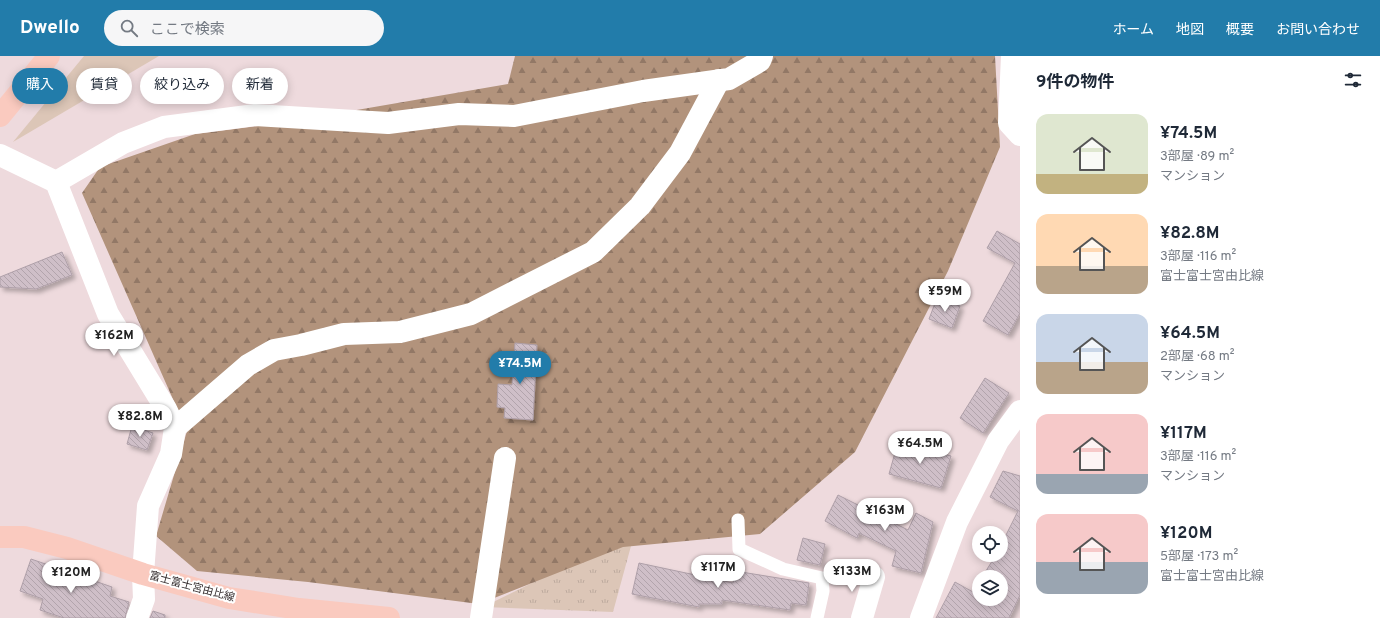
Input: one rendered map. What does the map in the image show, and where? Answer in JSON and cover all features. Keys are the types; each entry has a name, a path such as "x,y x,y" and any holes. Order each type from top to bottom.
{"main road":[{"path":"0,116 49,56"},
{"name":"富士富士宮由比線","path":"0,537 24,537 46,542 143,574 229,598 299,609 388,618"}],"street":[{"path":"56,182 123,143 164,127 255,115 388,123 459,114 514,116 643,91 728,79 760,61 762,56"},
{"path":"1012,56 1009,122 1020,135"},
{"path":"175,428 248,365 274,350 344,334 400,332 471,314 593,252 640,206 680,153 719,80"},
{"path":"0,155 56,182 108,314 166,409 175,428 171,454 148,506 143,574 144,599 137,618"},
{"path":"921,618 957,522 998,441 1020,411"},
{"path":"481,618 506,458"},
{"path":"862,618 874,577"}],"lane":[{"path":"738,520 739,549 783,568 822,578 823,591 817,618"}],"green space":[{"path":"84,56 159,56 132,72 132,68 76,68 76,104 78,104 13,142 44,104 68,104 68,75"},
{"path":"515,56 995,56 1000,147 948,271 855,452 760,534 623,547 479,604 308,582 197,571 156,536 187,431 82,193 100,167 195,134 281,123 508,84"},
{"path":"607,546 631,546 613,612 483,607"}],"building":[{"path":"997,231 1020,244 1020,313 1008,335 983,321 1015,263 987,248"},
{"path":"62,252 72,275 36,289 0,287 0,277"},
{"path":"937,298 960,306 952,328 929,319"},
{"path":"515,343 537,345 533,420 504,418 505,408 497,407 498,384 512,385"},
{"path":"985,378 1009,393 983,433 960,418"},
{"path":"132,426 153,433 147,450 127,444"},
{"path":"898,442 951,456 941,488 889,474"},
{"path":"1003,471 1020,476 1020,595 1009,618 936,618 955,582 972,591 972,606 1008,606 1008,570 986,570 992,562 1008,562 1008,531 1018,511 990,497"},
{"path":"838,495 908,530 916,513 933,522 921,573 892,566 896,551 859,533 857,538 825,521"},
{"path":"803,538 825,544 820,565 797,560"},
{"path":"31,559 112,587 110,596 129,602 125,618 64,618 40,610 43,599 20,591"},
{"path":"639,563 733,583 735,571 809,583 806,605 791,603 790,610 722,600 722,604 699,604 699,607 632,594"},
{"path":"153,611 165,615 165,618 150,618"}]}
